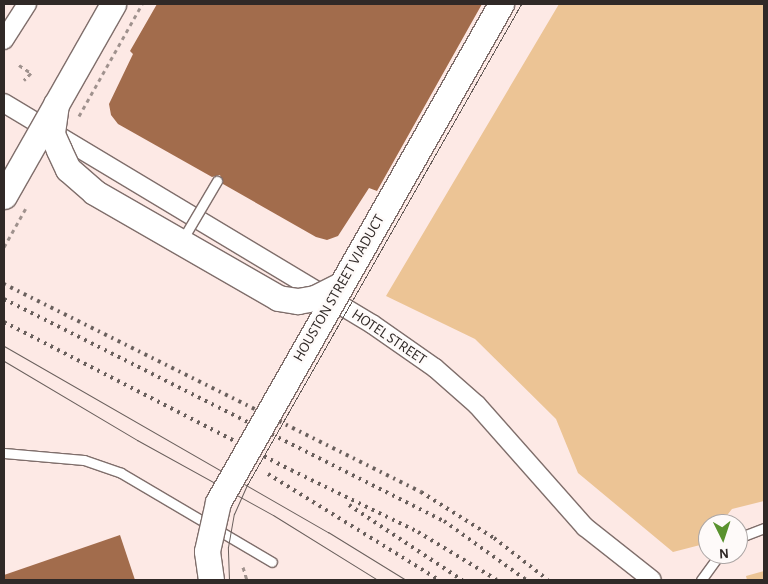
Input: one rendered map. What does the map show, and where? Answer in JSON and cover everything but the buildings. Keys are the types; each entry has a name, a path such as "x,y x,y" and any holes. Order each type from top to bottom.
{"main road":[{"path":"4,196 113,4"},
{"name":"HOUSTON STREET VIADUCT","path":"211,580 207,551 218,502 501,4"},
{"path":"56,104 52,134 68,169 94,192 278,298 298,301 315,298 340,285"}],"street":[{"path":"4,40 27,4"},
{"name":"HOTEL STREET","path":"4,103 372,324 435,368 484,411 585,527 652,580"}],"lane":[{"path":"181,242 217,180"},
{"path":"4,453 84,460 121,473 272,562"},
{"path":"748,534 764,528"},
{"path":"701,580 713,564"}],"path":[{"path":"19,65 31,73 24,80"},
{"path":"243,567 247,580"}],"shaded area":[{"path":"559,4 764,4 764,501 732,509 728,514 698,514 698,546 673,552 578,473 556,419 475,339 386,296"},
{"path":"764,571 764,580 747,580 746,576"}],"tram line":[{"path":"229,580 228,547 234,514 247,485 521,4"},
{"path":"4,346 328,532 406,580"},
{"path":"4,361 137,440 273,515 378,580"}],"railway":[{"path":"4,284 421,492 494,538 548,580"},
{"path":"4,299 444,521 526,580"},
{"path":"4,322 291,470 418,532 497,580"},
{"path":"268,474 439,580"},
{"path":"349,505 462,580"}]}
